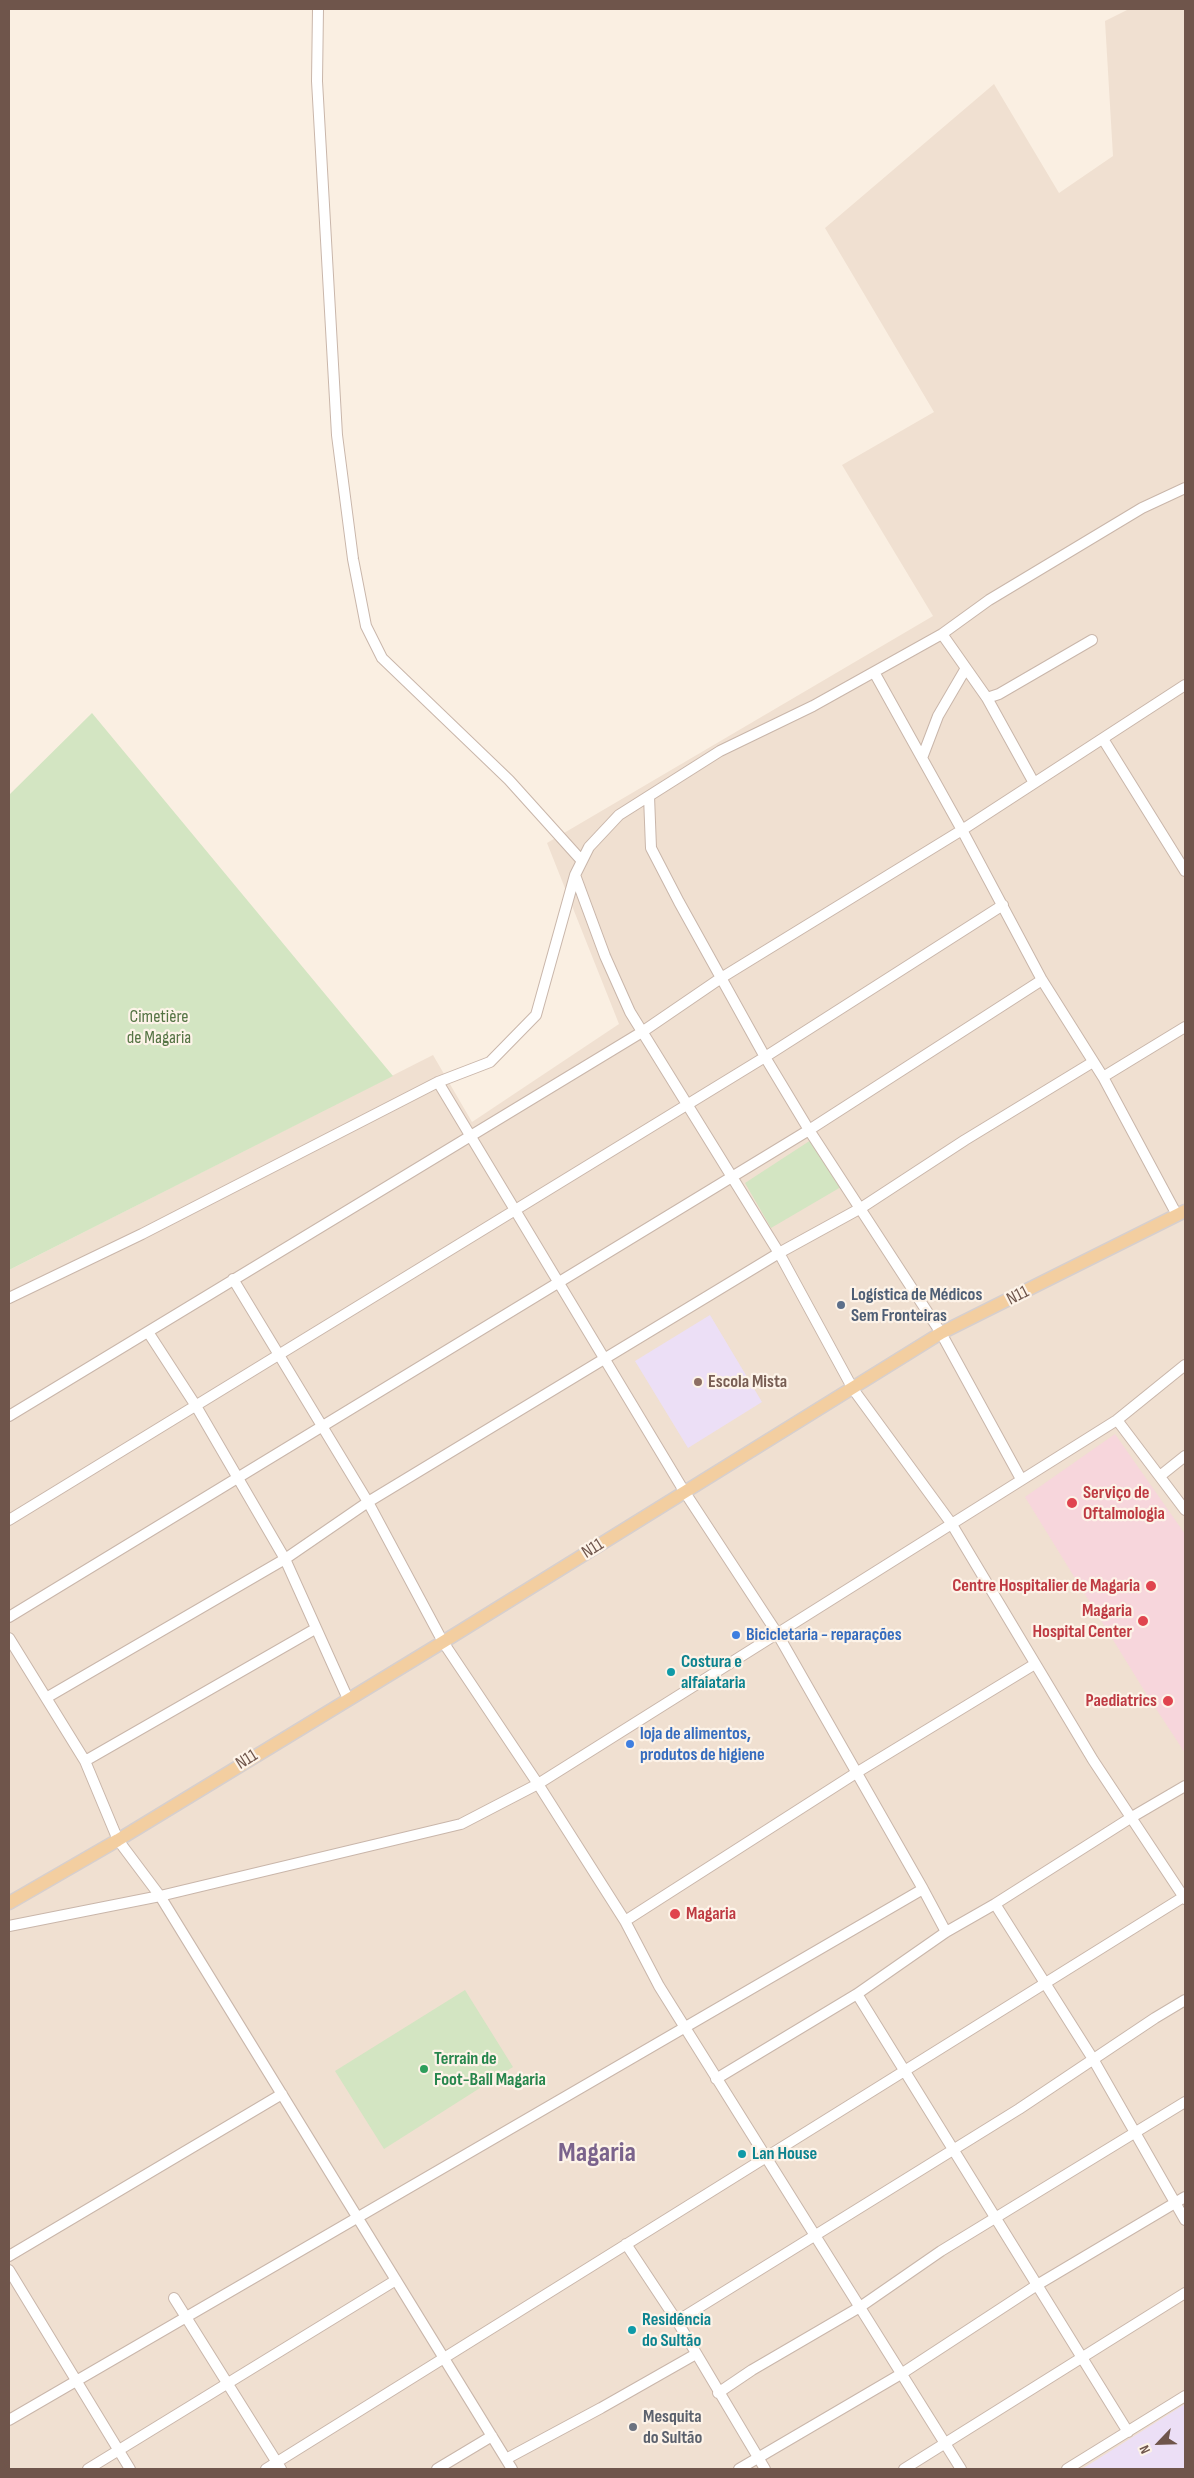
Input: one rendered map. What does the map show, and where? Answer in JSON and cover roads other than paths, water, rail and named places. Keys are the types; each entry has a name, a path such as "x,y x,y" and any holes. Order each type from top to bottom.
{"main road":[{"name":"N11","path":"9,1903 118,1840 443,1642 684,1491 941,1334 1181,1213"}],"street":[{"path":"318,9 317,81 337,435 353,559 366,626 382,658 509,780 582,861"},
{"path":"9,1298 142,1234 438,1082 490,1062 536,1015 575,875 589,847 619,815 740,740 813,706 942,634 989,600 1142,508 1185,488"},
{"path":"942,634 987,698 1034,784"},
{"path":"987,698 999,694 1092,640"},
{"path":"922,758 938,716 966,668"},
{"path":"874,672 1003,905 1042,980 1103,1076 1181,1213"},
{"path":"9,1416 642,1032 721,978 962,830 1185,685"},
{"path":"1103,738 1185,871"},
{"path":"650,796 651,848 721,978 765,1057 809,1130 941,1334 1021,1479"},
{"path":"266,2469 279,2466 444,2358 1185,1897 1093,1760 951,1523 853,1389 779,1253 630,1012 605,956 575,875"},
{"path":"9,1520 765,1057 1003,905"},
{"path":"9,1617 809,1130 1042,980"},
{"path":"1103,1076 1185,1027"},
{"path":"46,1698 285,1558 368,1502 779,1253 861,1208 965,1140 1093,1062"},
{"path":"438,1082 684,1491 777,1633 924,1889 946,1932"},
{"path":"233,1279 368,1502 443,1642 538,1784 625,1921 659,1986 716,2079 961,2469"},
{"path":"148,1332 196,1406 285,1558 315,1629 348,1699"},
{"path":"9,1926 160,1896 461,1824 538,1784 1117,1420 1185,1365"},
{"path":"1117,1420 1185,1510"},
{"path":"1160,1476 1185,1456"},
{"path":"85,1761 315,1629"},
{"path":"9,1638 85,1761 118,1840 160,1896 512,2469"},
{"path":"625,1921 856,1773 1035,1664"},
{"path":"716,2079 857,1994 946,1932 995,1904 1132,1817 1185,1786"},
{"path":"9,2420 924,1889"},
{"path":"995,1904 1093,2059 1174,2204 1185,2220"},
{"path":"857,1994 995,2220 1128,2432"},
{"path":"676,2321 1019,2109 1185,2000"},
{"path":"9,2256 282,2094"},
{"path":"718,2393 752,2370 860,2307 941,2251 1136,2134 1185,2102"},
{"path":"739,2469 902,2374 1037,2285 1185,2197"},
{"path":"626,2244 676,2321 765,2469"},
{"path":"9,2270 130,2469"},
{"path":"88,2469 396,2280"},
{"path":"904,2469 1185,2293"},
{"path":"174,2298 279,2466"},
{"path":"506,2459 696,2354"},
{"path":"1067,2469 1185,2396"},
{"path":"437,2469 492,2436"}],"place":[{"name":"Logística de Médicos Sem Fronteiras","path":"841,1305"},
{"name":"Escola Mista","path":"698,1382"},
{"name":"Serviço de Oftalmologia","path":"1072,1503"},
{"name":"Centre Hospitalier de Magaria","path":"1151,1586"},
{"name":"Magaria Hospital Center","path":"1143,1621"},
{"name":"Bicicletaria - reparações","path":"736,1635"},
{"name":"Costura e alfaiataria","path":"671,1672"},
{"name":"Paediatrics","path":"1168,1701"},
{"name":"loja de alimentos, produtos de higiene","path":"630,1744"},
{"name":"Magaria","path":"675,1914"},
{"name":"Terrain de Foot-Ball Magaria","path":"424,2069"},
{"name":"Lan House","path":"742,2154"},
{"name":"Residência do Sultão","path":"632,2330"},
{"name":"Mesquita do Sultão","path":"633,2427"}],"district":[{"name":"Magaria","path":"597,2154"}],"park label":[{"name":"Cimetière de Magaria","path":"159,1027"}]}
